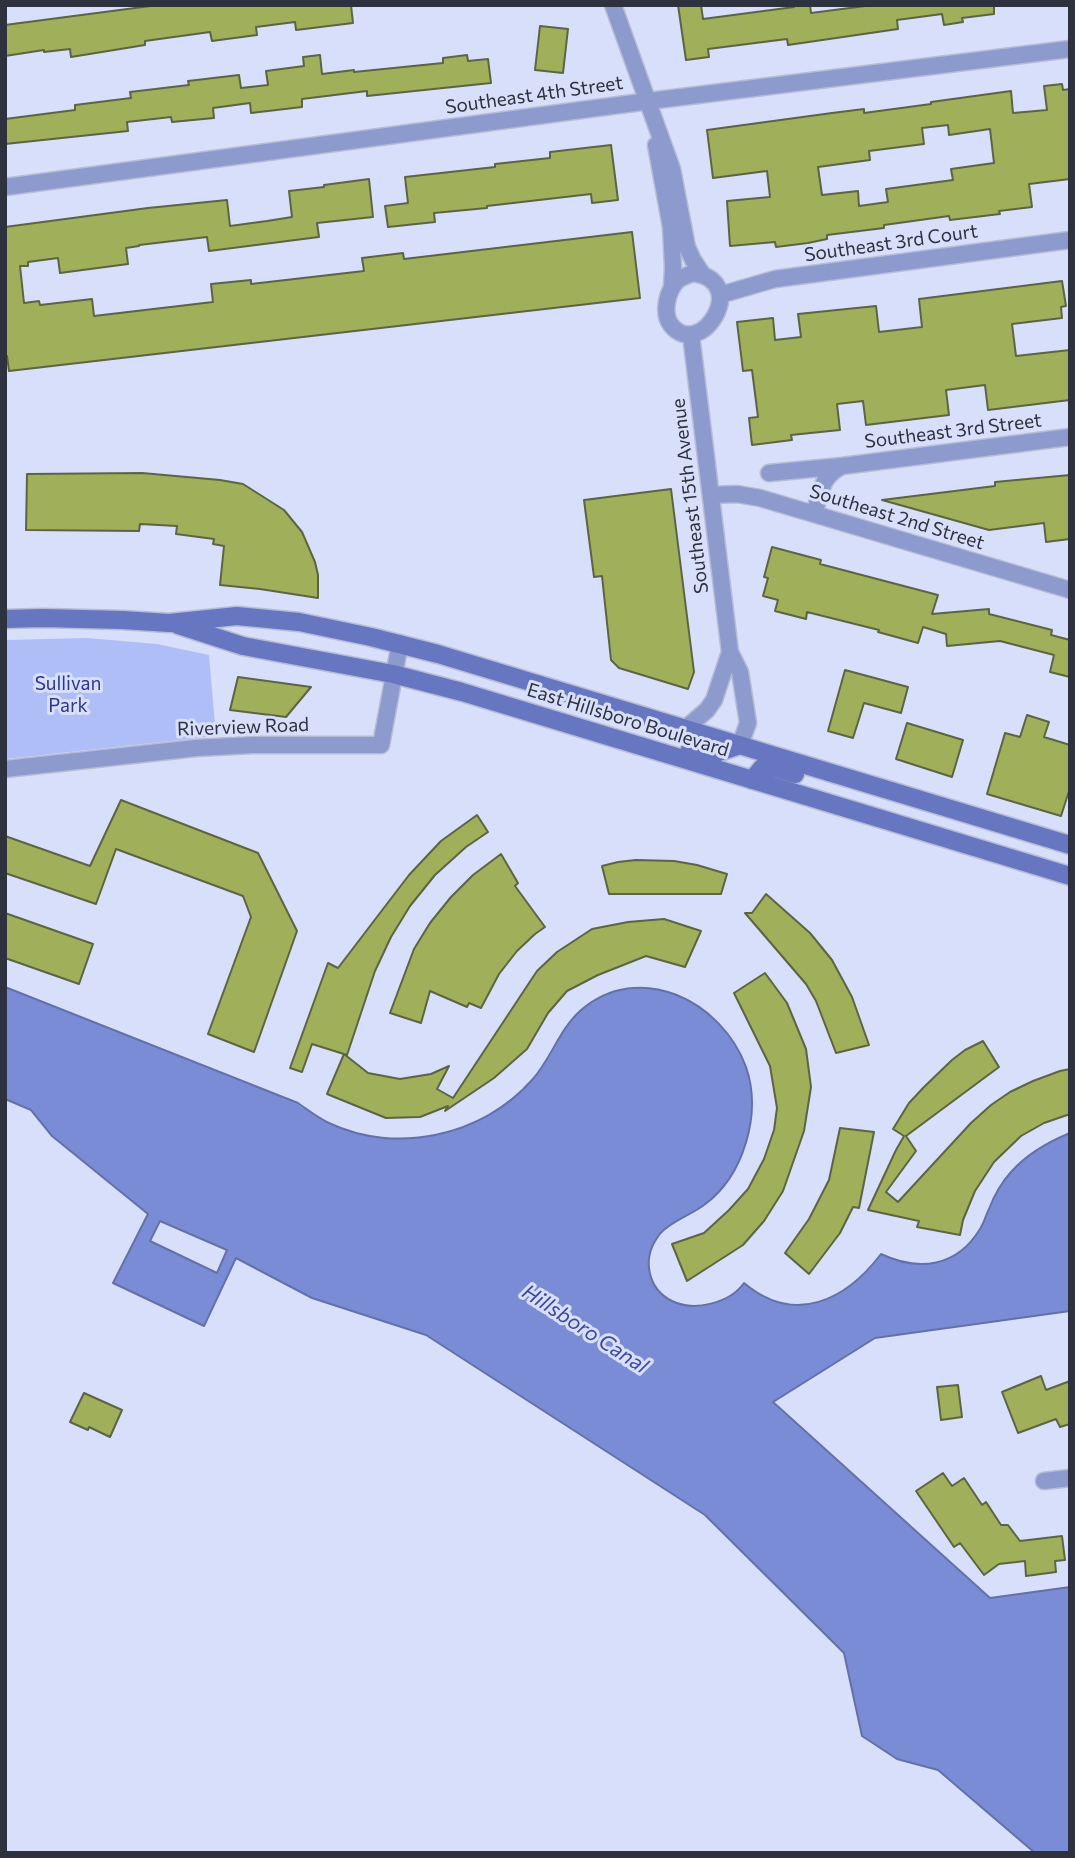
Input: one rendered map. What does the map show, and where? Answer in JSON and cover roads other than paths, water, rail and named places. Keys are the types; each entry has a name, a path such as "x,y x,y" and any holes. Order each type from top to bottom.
{"main road":[{"name":"East Hillsboro Boulevard","path":"5,619 69,618 169,623 237,616 299,622 400,643 1070,845"},
{"name":"East Hillsboro Boulevard","path":"169,623 243,646 393,674 462,692 1070,876"},
{"path":"600,733 704,755 720,753 740,745"},
{"path":"752,780 762,768 775,768 826,783 841,776"}],"street":[{"path":"613,5 673,169 687,247 703,275"},
{"name":"Southeast 4th Street","path":"5,187 649,101 1070,49"},
{"path":"649,101 671,228 673,267 667,305 668,321 682,334 701,332 715,316 719,305 718,286 712,279 693,274 677,281 671,288"},
{"name":"Southeast 3rd Court","path":"720,295 775,279 1070,240"},
{"name":"Southeast 15th Avenue","path":"691,335 730,652 740,673 748,723 740,745"},
{"name":"Southeast 3rd Street","path":"769,473 1070,437"},
{"name":"Southeast 3rd Street","path":"814,514 824,481 831,472 842,466"},
{"name":"Southeast 2nd Street","path":"711,495 749,495 1070,590"},
{"name":"Riverview Road","path":"5,769 196,748 380,745 400,643"},
{"name":"Southeast 15th Avenue","path":"685,729 707,710 714,700 730,652"},
{"path":"1044,1481 1070,1478"}],"water":[{"name":"Hillsboro Canal","path":"5,987 298,1103 329,1123 355,1133 382,1138 437,1134 464,1127 489,1115 512,1099 532,1080 573,1019 603,996 627,989 652,988 676,995 698,1007 718,1023 734,1044 746,1067 752,1104 746,1142 730,1178 704,1205 661,1233 652,1247 650,1273 657,1289 672,1301 691,1306 721,1300 730,1296 744,1283 763,1296 782,1303 801,1305 818,1302 836,1295 852,1284 881,1254 895,1260 923,1264 949,1258 971,1242 981,1227 998,1189 1017,1166 1038,1149 1070,1133 1070,1311 875,1338 773,1402 990,1598 1070,1587 1070,1853 1035,1853 938,1770 897,1759 862,1736 844,1653 705,1515 426,1335 312,1298 236,1258 204,1326 113,1283 148,1214 52,1136 31,1110 5,1099","holes":["160,1221 227,1250 217,1273 150,1241"]}],"park label":[{"name":"Sullivan Park","path":"68,695"}]}
